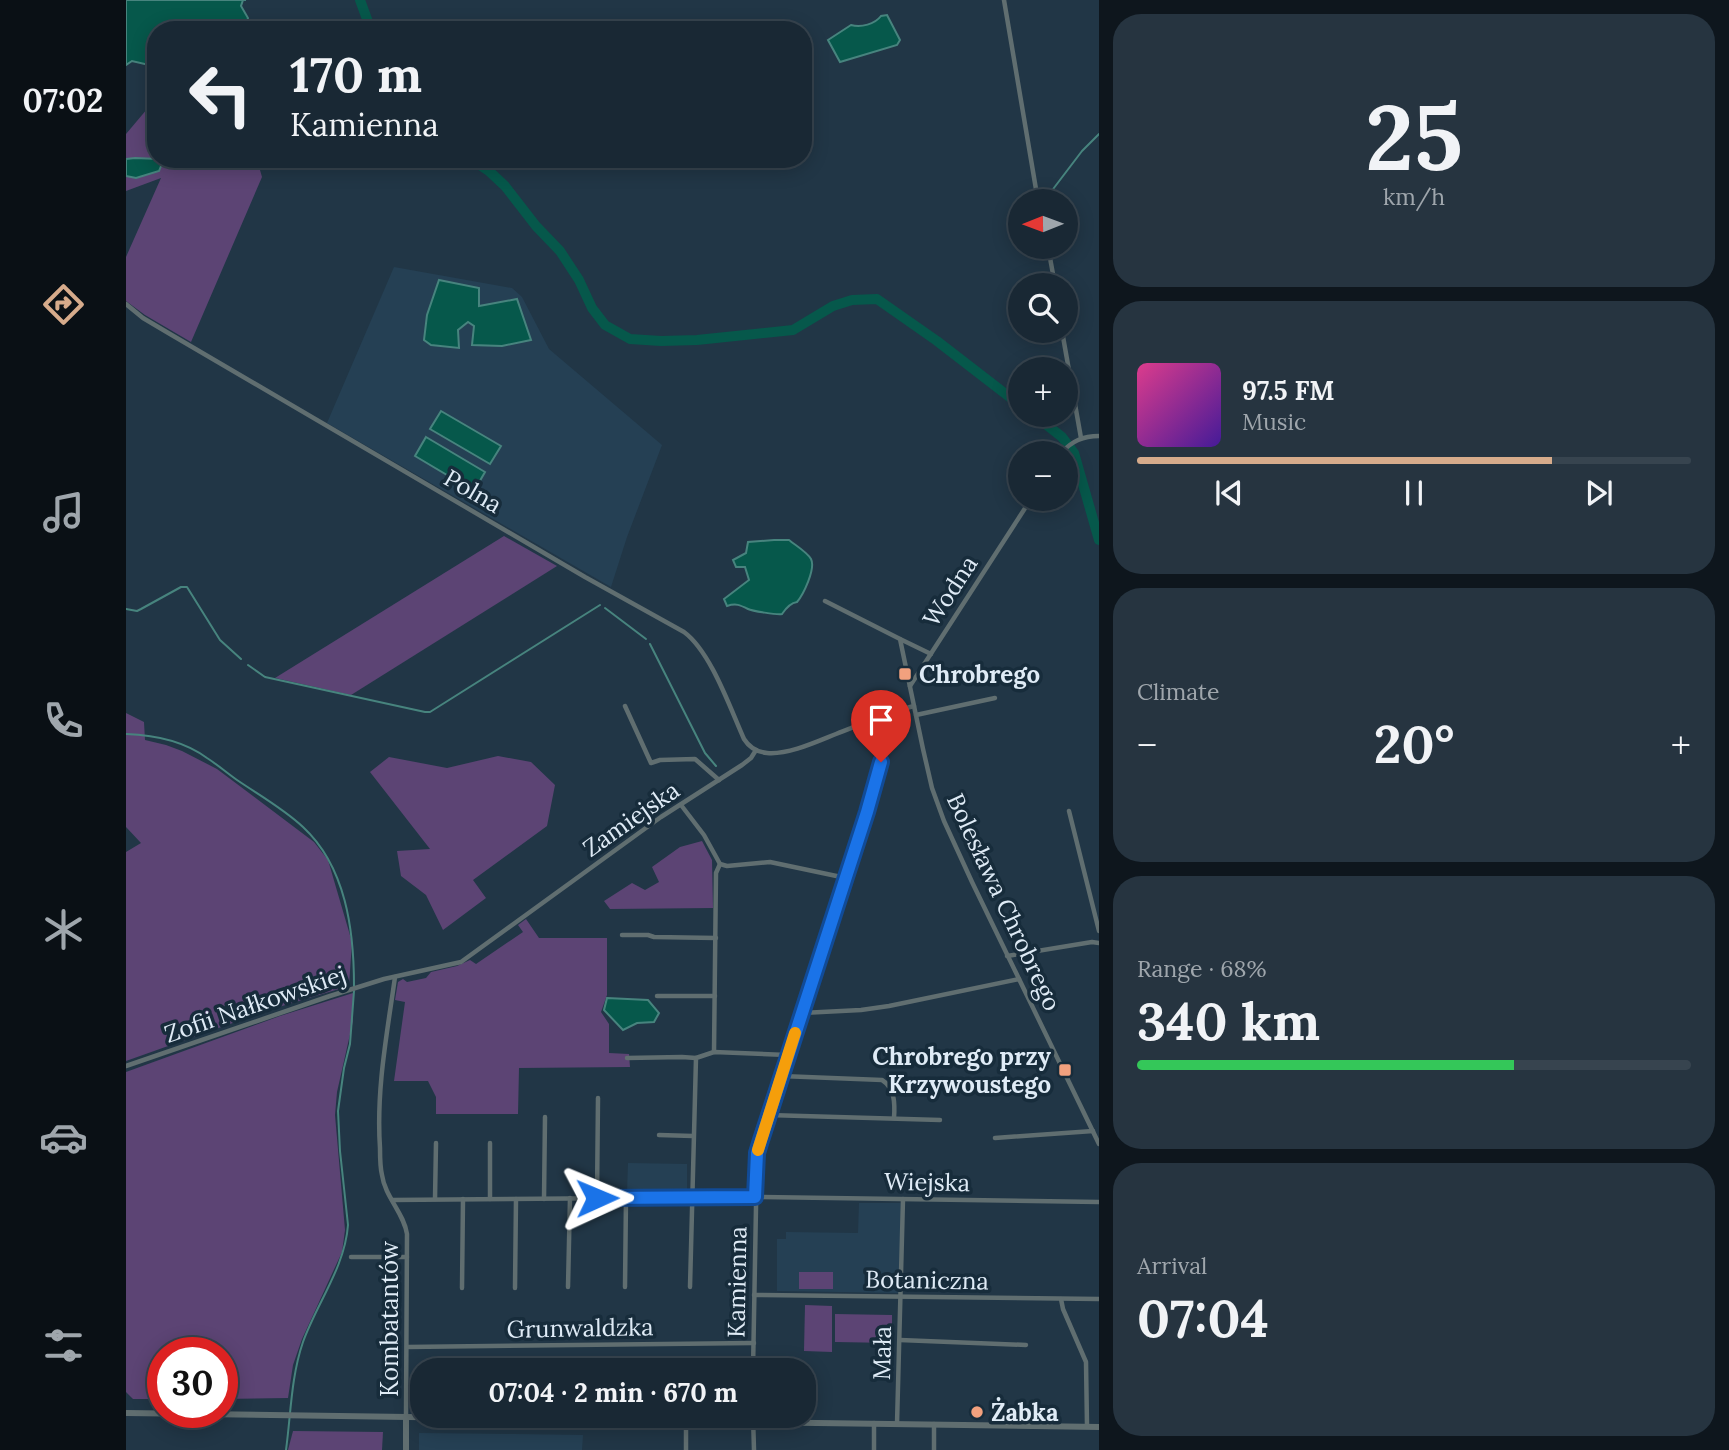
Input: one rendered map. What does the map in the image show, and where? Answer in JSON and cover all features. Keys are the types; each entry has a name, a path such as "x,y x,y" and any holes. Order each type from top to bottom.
{"street":[{"path":"1004,0 1036,189"},
{"name":"Polna","path":"126,304 170,334 693,639 722,688 744,739 756,750"},
{"path":"1064,343 1082,438"},
{"path":"1075,441 1099,436"},
{"name":"Wodna","path":"910,687 1023,511"},
{"path":"825,601 931,654"},
{"path":"756,750 770,753 806,746 914,706 900,639"},
{"path":"916,715 995,698"},
{"path":"625,706 651,764 660,760 695,760 719,780"},
{"name":"Bolesława Chrobrego","path":"914,706 932,788 944,821 1099,1143"},
{"name":"Kamienna","path":"753,1358 757,1153 867,812 895,711"},
{"name":"Zamiejska","path":"395,977 453,964 469,957 681,804 751,758 756,750"},
{"path":"681,804 704,835 720,864 727,866 770,862 846,878"},
{"path":"1069,811 1099,931"},
{"path":"714,1052 716,873 720,864"},
{"path":"622,935 716,938"},
{"path":"1007,956 1099,943"},
{"name":"Zofii Nałkowskiej","path":"126,1066 354,988 395,977"},
{"name":"Kombatantów","path":"395,977 378,1111 381,1174 406,1227 406,1417"},
{"path":"802,1013 889,1006 1018,979"},
{"path":"657,996 715,996"},
{"path":"626,1058 696,1058 714,1052 788,1055"},
{"path":"690,1286 696,1058"},
{"path":"781,1076 882,1080 892,1092 894,1118"},
{"path":"597,1198 598,1098"},
{"path":"768,1115 940,1119"},
{"path":"544,1199 545,1117"},
{"path":"995,1138 1093,1131"},
{"path":"659,1135 693,1136"},
{"path":"436,1143 436,1199"},
{"path":"490,1143 490,1199"},
{"name":"Wiejska","path":"392,1200 755,1197 1099,1202"},
{"path":"625,1286 626,1198"},
{"path":"462,1288 463,1199"},
{"path":"515,1288 516,1199"},
{"path":"568,1287 570,1199"},
{"name":"Mała","path":"897,1424 903,1199"},
{"path":"351,1257 407,1257"},
{"name":"Botaniczna","path":"754,1295 1099,1299"},
{"path":"1061,1299 1086,1362 1087,1426"},
{"path":"900,1340 1026,1345"},
{"name":"Grunwaldzka","path":"407,1347 754,1343"},
{"path":"126,1413 410,1417"},
{"path":"406,1417 406,1450"},
{"path":"816,1421 1099,1427"},
{"path":"873,1450 874,1423"},
{"path":"934,1424 934,1450"},
{"path":"686,1428 686,1450"},
{"path":"753,1428 754,1450"}],"shaded area":[{"path":"126,0 243,0 241,6 247,21 147,21 147,65 132,61 126,65"},
{"path":"887,15 900,40 897,45 840,62 828,40 851,25 868,25"},
{"path":"147,109 147,168 260,168 262,177 191,342 126,301 126,257 161,178 126,191 126,134"},
{"path":"147,158 147,168 160,168 159,171 136,178 126,176 126,159"},
{"path":"394,267 512,288 522,297 549,349 662,445 611,587 327,423"},
{"path":"439,280 479,288 479,306 517,299 531,340 502,346 472,345 474,326 468,322 458,330 459,348 431,345 424,340 427,315"},
{"path":"441,411 501,446 490,464 430,429"},
{"path":"426,437 485,472 474,491 415,456"},
{"path":"504,536 557,566 351,695 275,678"},
{"path":"789,540 811,559 810,575 800,599 788,606 782,614 754,611 738,605 727,606 724,599 749,580 745,567 736,567 733,560 746,553 748,542"},
{"path":"126,713 144,722 145,740 182,751 217,769 314,842 328,860 352,942 349,986 272,1009 126,1061 126,852 141,843 126,827"},
{"path":"498,756 531,762 555,785 547,826 473,880 486,898 443,930 426,895 401,876 397,851 430,849 370,772 389,757 447,768"},
{"path":"702,841 712,860 713,908 610,909 604,901 632,883 645,890 659,882 652,867 680,847"},
{"path":"526,919 539,938 607,938 607,995 601,1012 609,1024 609,1053 629,1054 630,1067 519,1068 518,1114 436,1114 436,1097 428,1081 394,1081 405,1002 395,1000 398,982 403,979 407,982 426,978 431,972 470,960 476,964 523,932 518,925"},
{"path":"353,993 353,1021 337,1092 335,1115 345,1230 342,1252 302,1339 293,1365 288,1398 238,1399 238,1337 147,1337 147,1399 133,1399 126,1392 126,1072 280,1016"},
{"path":"607,998 648,1000 659,1013 654,1022 637,1023 623,1030 604,1010"},
{"path":"628,1163 687,1164 687,1192 627,1193"},
{"path":"859,1203 901,1203 900,1293 777,1291 777,1239 786,1239 786,1232 858,1233"},
{"path":"799,1272 833,1272 833,1289 799,1289"},
{"path":"805,1305 832,1306 832,1352 804,1351"},
{"path":"835,1314 892,1315 892,1343 835,1342"},
{"path":"293,1431 383,1432 382,1450 288,1450"},
{"path":"419,1433 583,1435 582,1450 419,1450"}],"waterway":[{"path":"360,0 368,21"},
{"path":"1053,189 1082,151 1099,134"},
{"path":"484,168 505,186 536,226 560,251 579,280 592,308 605,325 630,339 697,340 793,330 833,306 852,300 877,299 1008,396"},
{"path":"1049,427 1062,437 1074,453 1099,540"},
{"path":"126,609 137,611 181,587 187,587 220,640 241,659"},
{"path":"248,665 265,677 430,712 600,605"},
{"path":"605,608 646,639"},
{"path":"650,644 705,753 716,766"},
{"path":"126,734 169,740 198,752 288,814 318,843 329,861 345,900 352,943 354,986"},
{"path":"286,1450 299,1355 342,1256 346,1240 348,1225 338,1111 350,1044 354,991"}],"slow traffic":[{"path":"758,1150 795,1033"}],"place":[{"name":"Chrobrego","path":"905,674"},
{"name":"Chrobrego przy Krzywoustego","path":"1065,1070"},
{"name":"Żabka","path":"977,1412"}],"route":[{"path":"597,1198 755,1197 757,1153 881,762"}]}
